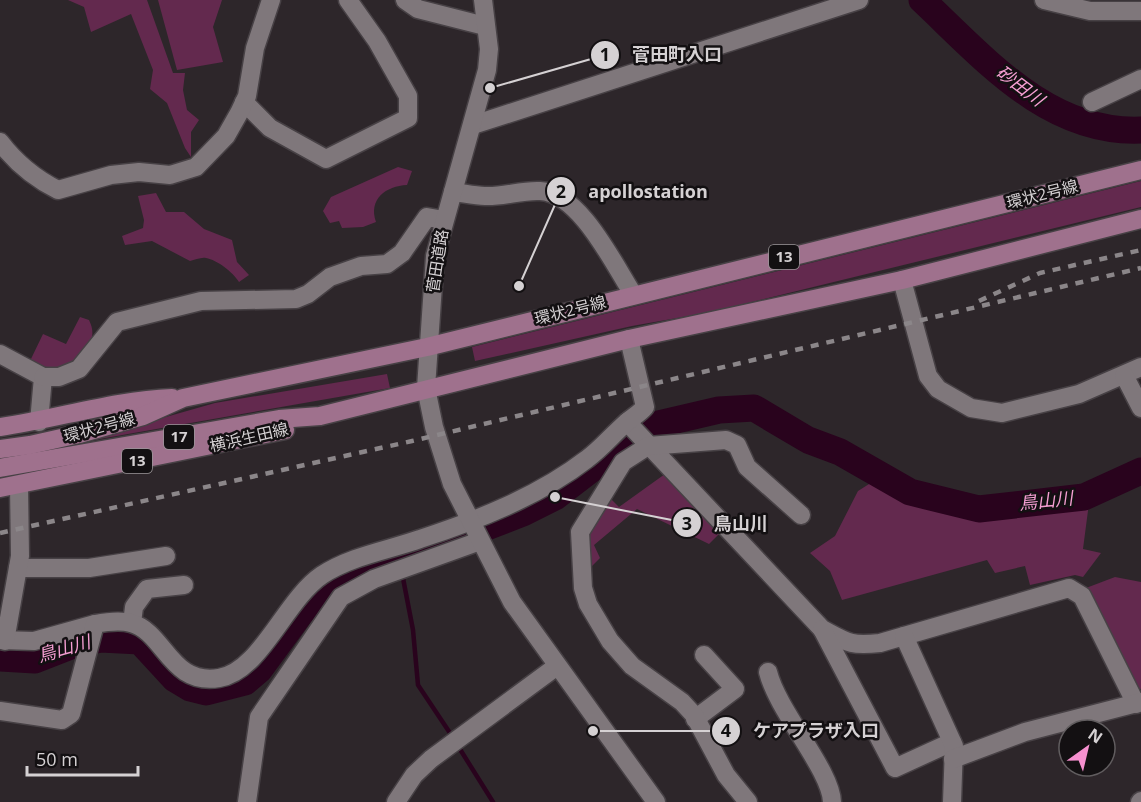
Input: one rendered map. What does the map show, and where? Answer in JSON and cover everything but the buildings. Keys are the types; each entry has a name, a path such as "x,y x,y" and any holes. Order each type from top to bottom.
{"main road":[{"name":"環状2号線","path":"0,449 30,445 143,416 183,398 427,346 1141,170"},
{"name":"環状2号線","path":"0,468 279,419 320,416 628,339 902,280 1141,219"},
{"name":"13","path":"0,427 39,422 142,399 183,398"},
{"name":"横浜生田線","path":"0,488 19,486 289,429 320,416"}],"street":[{"path":"0,142 13,158 38,180 58,190 111,175 139,172 170,175 196,167 226,136 244,102 255,48 271,0"},
{"path":"244,102 270,128 326,159 408,118 408,96 377,41 348,0"},
{"path":"405,0 418,9 485,26"},
{"name":"菅田道路","path":"483,0 489,49 487,70 435,256 427,346 426,388 434,427 445,461 470,520 512,602 656,802"},
{"path":"473,124 860,0"},
{"path":"1044,0 1090,11 1106,6 1141,11"},
{"path":"1092,102 1141,79"},
{"path":"453,192 486,197 525,190 544,191 560,196 577,208 633,294"},
{"path":"0,354 43,377 58,377 79,369 117,322 201,301 296,299 308,294 330,277 361,266 387,264 402,253 427,217 444,220"},
{"path":"902,280 928,376 938,389 971,408 1002,413 1079,394 1141,367"},
{"path":"19,486 18,568 2,641 91,637 114,621 132,623 145,631 179,669 194,676 220,678 246,665 294,600 323,574 373,553 521,500 586,460 645,407 628,339"},
{"path":"1124,375 1141,408"},
{"path":"39,422 43,377"},
{"path":"627,422 822,629 895,768 1138,703 1082,596 1069,588 904,636 855,646 822,629"},
{"path":"748,802 726,775 695,719 682,702 632,666 614,647 588,604 583,588 580,532 623,462 648,446 726,440 737,445 747,467 801,516"},
{"path":"248,802 260,717 342,597 354,589 401,568 479,540"},
{"path":"18,568 89,568 166,556"},
{"path":"132,623 134,608 147,589 184,585"},
{"path":"904,636 953,751 952,802"},
{"path":"0,711 62,720 70,714 91,637"},
{"path":"695,719 735,689 704,655"},
{"path":"396,802 414,775 455,739 557,666"},
{"path":"768,672 787,716 821,772 832,802"}],"shaded area":[{"path":"68,0 147,0 173,73 185,73 183,90 187,110 199,120 191,132 191,157 185,148 167,103 150,89 153,70 131,14 91,32 84,7"},
{"path":"158,0 222,0 213,27 223,62 177,70"},
{"path":"398,167 412,171 407,185 392,188 381,195 375,207 376,222 363,227 342,228 339,221 330,223 323,211 331,197"},
{"path":"1141,181 1141,207 711,312 632,326 475,361 472,347"},
{"path":"156,193 166,212 184,212 204,229 232,240 237,262 249,275 239,282 215,261 200,258 190,261 152,241 125,245 122,236 143,228 144,220 138,196"},
{"path":"80,317 89,320 92,333 86,350 73,366 44,370 30,361 43,334 66,344"},
{"path":"387,374 390,388 71,444 215,403"},
{"path":"665,474 720,533 709,544 637,509 594,545 600,558 586,572 588,526 607,495 619,507"},
{"path":"877,479 911,498 981,516 1089,503 1083,549 1101,553 1083,577 1075,575 1030,585 1025,566 995,573 987,560 842,600 830,571 810,553 835,536 858,491"},
{"path":"1115,577 1141,582 1141,689 1136,688 1086,588"}],"waterway":[{"name":"砂田川","path":"922,0 994,68 1047,106 1076,120 1107,128 1141,130"},
{"name":"鳥山川","path":"0,658 35,660 76,644 101,639 140,641 175,679 190,688 206,692 245,682 259,670 300,614 330,584 385,561 419,553 523,513 555,497 646,427 719,410 754,408 808,440 840,452 910,492 979,509 1084,497 1141,471"},
{"path":"402,573 413,630 418,685 454,739"},
{"path":"458,746 493,802"}],"railway":[{"path":"979,301 1040,273 1141,250"},
{"path":"0,533 412,441 1141,268"}],"place":[{"name":"菅田町入口","path":"490,88"},
{"name":"apollostation","path":"519,286"},
{"name":"鳥山川","path":"555,497"},
{"name":"ケアプラザ入口","path":"593,731"}]}
